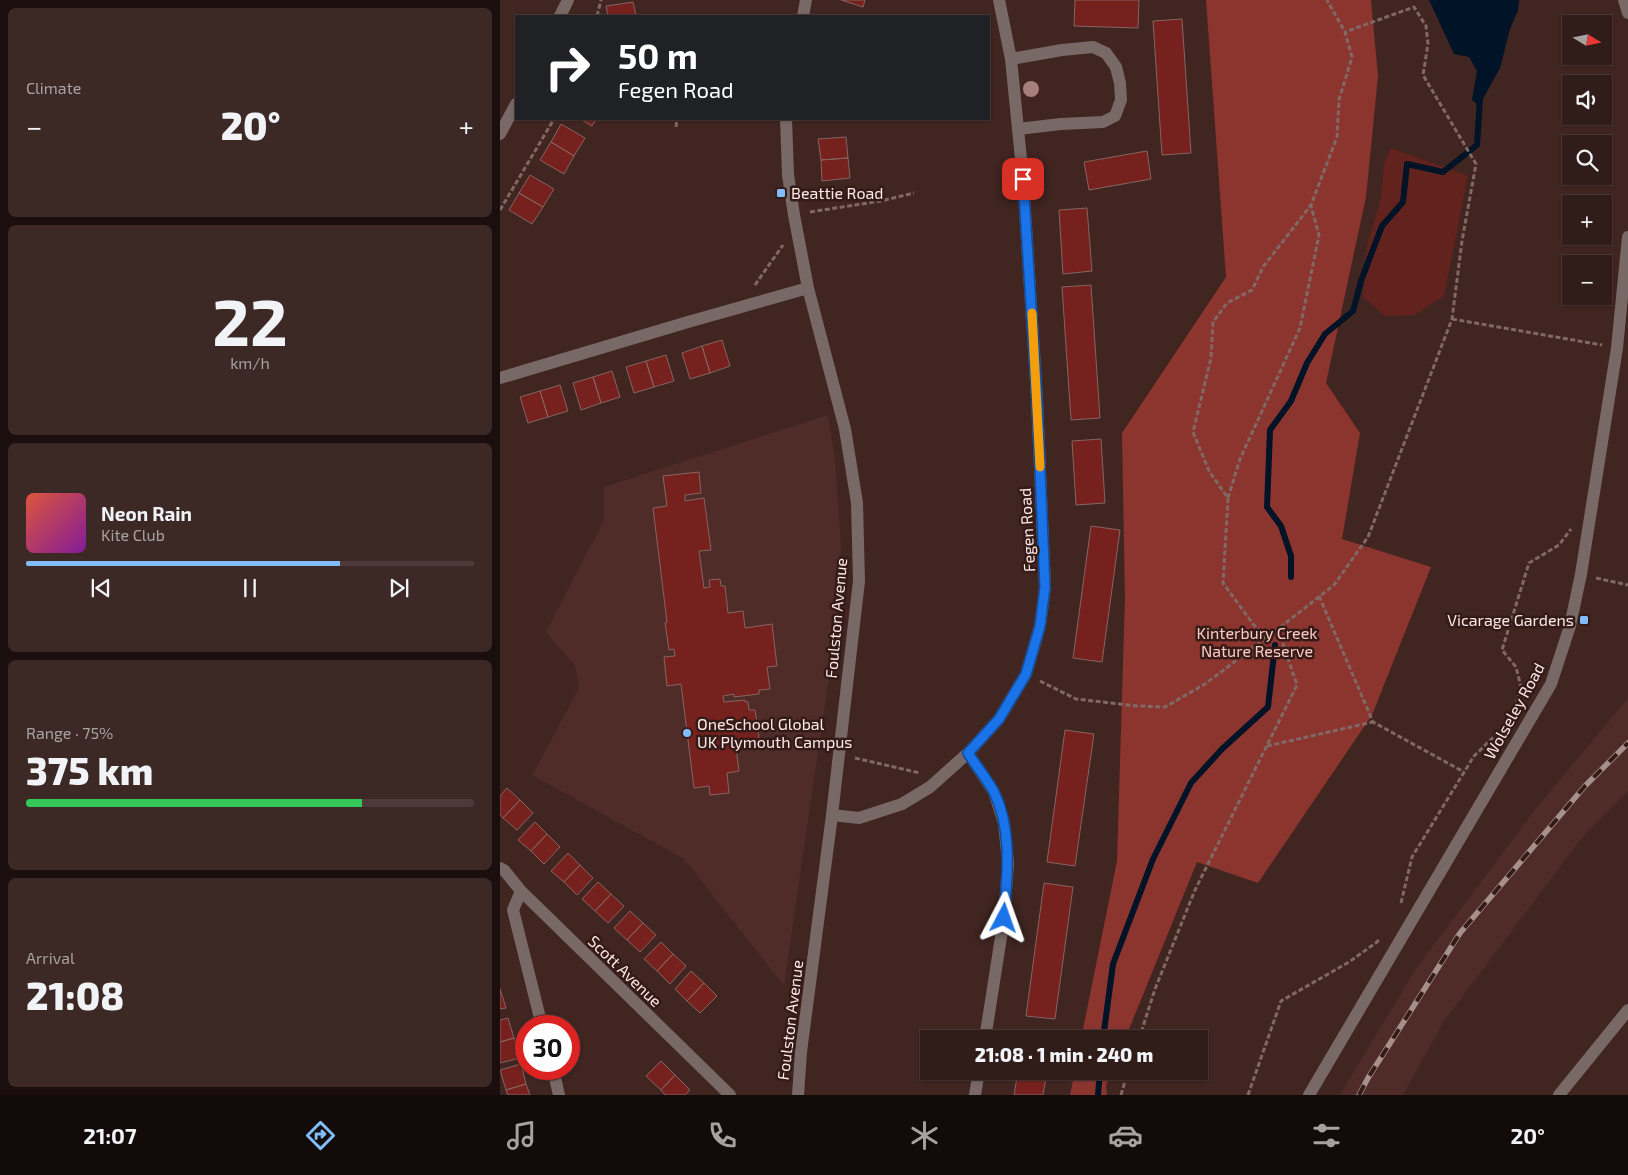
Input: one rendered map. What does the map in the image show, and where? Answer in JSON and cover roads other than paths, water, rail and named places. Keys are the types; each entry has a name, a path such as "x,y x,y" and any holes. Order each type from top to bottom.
{"street":[{"path":"560,15 568,0"},
{"path":"803,15 806,0"},
{"name":"Fegen Road","path":"832,815 859,818 902,804 930,787 968,753 999,719 1026,674 1040,626 1045,587 1037,399 1023,179 1010,59 999,0"},
{"path":"1624,0 1628,13"},
{"path":"1010,59 1062,50 1093,48 1106,53 1116,66 1120,83 1121,100 1115,116 1103,122 1018,129"},
{"path":"500,134 515,106"},
{"name":"Foulston Avenue","path":"786,120 788,175 795,221 808,288 845,429 856,503 859,581 832,815 801,1052 798,1095"},
{"name":"Wolseley Road","path":"1309,1095 1551,684 1570,626 1581,574 1617,348 1628,237"},
{"path":"500,378 808,288"},
{"path":"968,753 994,792 1004,823 1008,863 1004,918 986,1030"},
{"name":"Scott Avenue","path":"500,868 504,870 521,891 730,1095"},
{"path":"521,891 513,910 539,1015"},
{"path":"1559,1095 1628,1010"},
{"path":"555,1080 559,1095"},
{"path":"975,1095 978,1080"}],"water":[{"path":"1429,0 1519,0 1518,10 1510,29 1500,68 1479,106 1472,100 1477,71 1469,57 1454,54"}],"waterway":[{"path":"1291,577 1291,556 1281,526 1267,507 1270,430 1291,401 1307,363 1325,334 1353,311 1361,281 1382,226 1403,202 1407,164 1443,172 1477,145 1480,99"},
{"path":"1104,1030 1113,964 1153,859 1191,783 1222,749 1268,707 1275,645"},
{"path":"1098,1095 1099,1080"}],"railway":[{"path":"1359,1095 1460,933 1585,786 1628,743"}],"place":[{"name":"Beattie Road","path":"781,193"},
{"name":"Vicarage Gardens","path":"1584,620"},
{"name":"OneSchool Global UK Plymouth Campus","path":"687,733"}],"park label":[{"name":"Kinterbury Creek Nature Reserve","path":"1257,642"}]}
